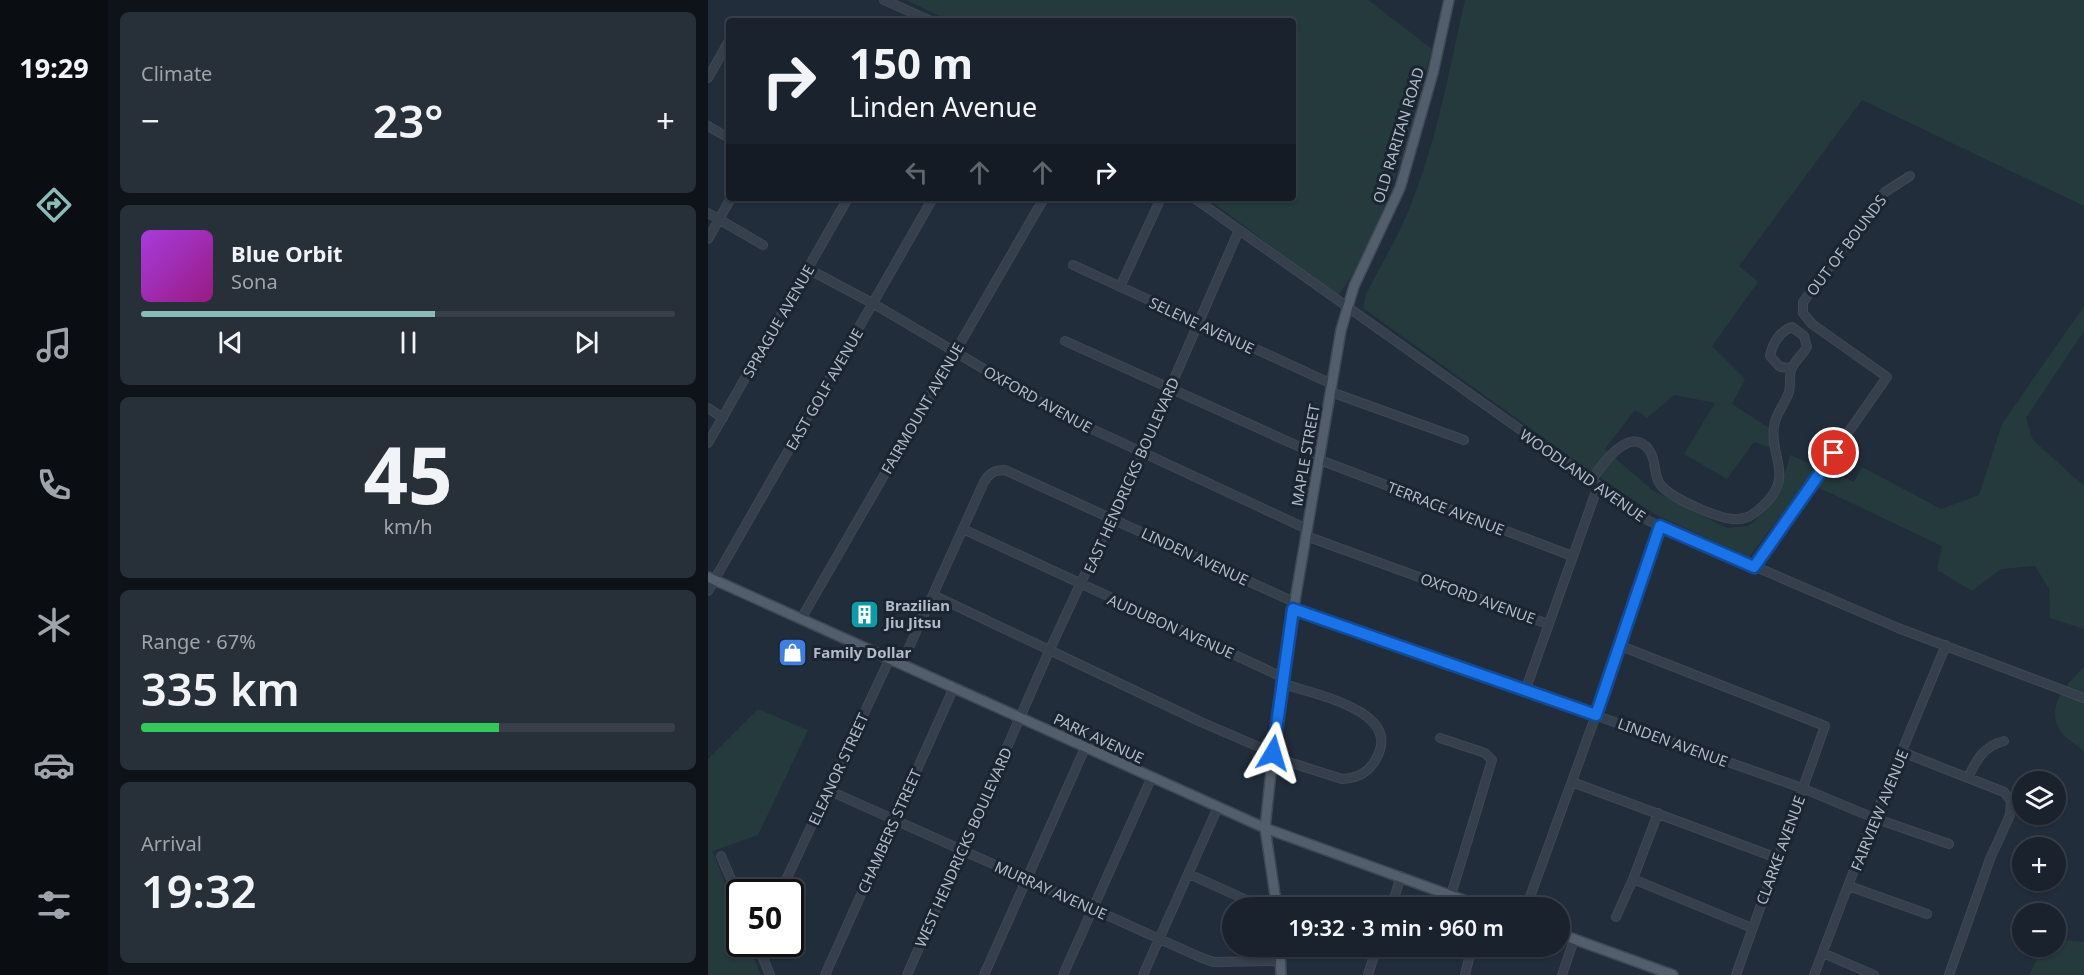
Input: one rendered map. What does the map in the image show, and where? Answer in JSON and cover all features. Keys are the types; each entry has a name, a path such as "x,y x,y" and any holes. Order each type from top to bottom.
{"main road":[{"name":"OLD RARITAN ROAD","path":"1347,307 1400,188 1433,73 1449,0"},
{"name":"MAPLE STREET","path":"1275,897 1265,828 1281,680 1347,307"},
{"name":"PARK AVENUE","path":"711,578 1265,828 1456,897"},
{"path":"1570,938 1668,974"},
{"path":"1280,957 1281,975"}],"street":[{"path":"884,0 924,18"},
{"path":"708,78 726,46"},
{"path":"708,126 726,136"},
{"name":"OUT OF BOUNDS","path":"1754,567 1887,377 1812,324 1803,313 1803,302 1885,192 1911,176"},
{"path":"708,239 729,201"},
{"name":"SPRAGUE AVENUE","path":"708,443 846,201"},
{"name":"EAST GOLF AVENUE","path":"708,591 711,578 874,304 931,201"},
{"name":"FAIRMOUNT AVENUE","path":"801,619 1042,201"},
{"path":"1120,287 1160,201"},
{"name":"WOODLAND AVENUE","path":"1198,201 1594,484 1660,526 1898,628 2084,698"},
{"path":"708,213 763,245"},
{"name":"EAST HENDRICKS BOULEVARD","path":"1019,718 1171,388 1239,230"},
{"name":"SELENE AVENUE","path":"1073,265 1331,388 1464,440"},
{"name":"OXFORD AVENUE","path":"808,269 874,304 1060,414 1307,533 1548,624"},
{"path":"1525,691 1572,556 1594,484 1616,450 1629,443 1640,443 1651,452 1658,480 1666,490 1727,519 1745,519 1773,494 1780,473 1773,429 1789,391 1791,368 1803,353 1807,343 1802,333 1792,327 1785,330 1779,337 1771,348 1770,356 1780,367 1791,368"},
{"name":"TERRACE AVENUE","path":"1065,341 1320,458 1572,556"},
{"path":"708,408 723,418"},
{"name":"LINDEN AVENUE","path":"963,529 987,477 996,471 1005,470 1112,517 1294,605 1525,691 1802,788 1874,818 1949,844"},
{"path":"1530,897 1622,646 1660,526"},
{"path":"902,663 963,529"},
{"name":"AUDUBON AVENUE","path":"933,595 1273,755 1342,779 1367,772 1378,756 1381,747 1379,728 1364,712 1281,680 963,529"},
{"name":"FAIRVIEW AVENUE","path":"1814,975 1874,818 1946,645"},
{"name":"CLARKE AVENUE","path":"1622,646 1825,726 1736,975"},
{"name":"ELEANOR STREET","path":"786,879 890,658"},
{"name":"CHAMBERS STREET","path":"825,975 954,687"},
{"name":"WEST HENDRICKS BOULEVARD","path":"907,975 1019,718"},
{"path":"1440,738 1485,753 1492,760 1451,895"},
{"path":"1968,778 1982,754 1995,743 2004,741"},
{"path":"984,975 1085,748"},
{"path":"1902,752 2004,792 2010,798 2012,809 1990,859 1949,975"},
{"path":"1063,975 1151,778"},
{"path":"1572,782 1777,858"},
{"name":"MURRAY AVENUE","path":"828,790 1214,962 1280,961"},
{"path":"1143,975 1218,807"},
{"path":"1616,916 1658,813"},
{"path":"722,856 731,879"},
{"path":"1189,874 1240,897"},
{"path":"1394,897 1401,876"},
{"path":"1633,879 1752,928"},
{"path":"1849,886 1927,914"},
{"path":"1562,975 1574,940"},
{"path":"1823,953 1874,975"},
{"path":"762,957 770,975"},
{"path":"1368,975 1374,957"},
{"path":"1465,975 1469,957"}],"green space":[{"path":"906,0 1368,0 1432,49 1403,153 1385,204 1355,270 1337,296 1211,201 1296,201 1296,18 944,18"},
{"path":"1465,0 2084,0 2084,206 1862,100 1739,266 1758,282 1712,346 1745,379 1732,404 1769,428 1771,448 1754,442 1727,479 1684,454 1715,403 1674,395 1647,418 1635,410 1605,449 1652,490 1727,528 1748,526 1765,512 1779,495 1790,455 1854,482 1862,467 1941,509 1979,495 2002,424 2084,306 2084,331 2026,418 2033,440 2084,486 2084,629 2050,618 2049,589 2035,566 2001,569 1972,591 1937,570 1942,546 1807,482 1749,557 1656,515 1588,470 1363,308 1366,294 1393,243 1418,187 1441,108"},
{"path":"2084,667 2084,751 2061,732 2055,711 2066,687"},
{"path":"758,709 808,730 758,835 713,851 726,886 726,957 753,957 761,975 708,975 708,759"},
{"path":"2066,940 2084,942 2084,975 2029,975 2038,957 2066,957"}],"place":[{"name":"Brazilian Jiu Jitsu","path":"864,614"},
{"name":"Family Dollar","path":"792,652"}],"route":[{"path":"1273,753 1293,609 1596,715 1622,646 1660,526 1754,567 1834,453"}]}
